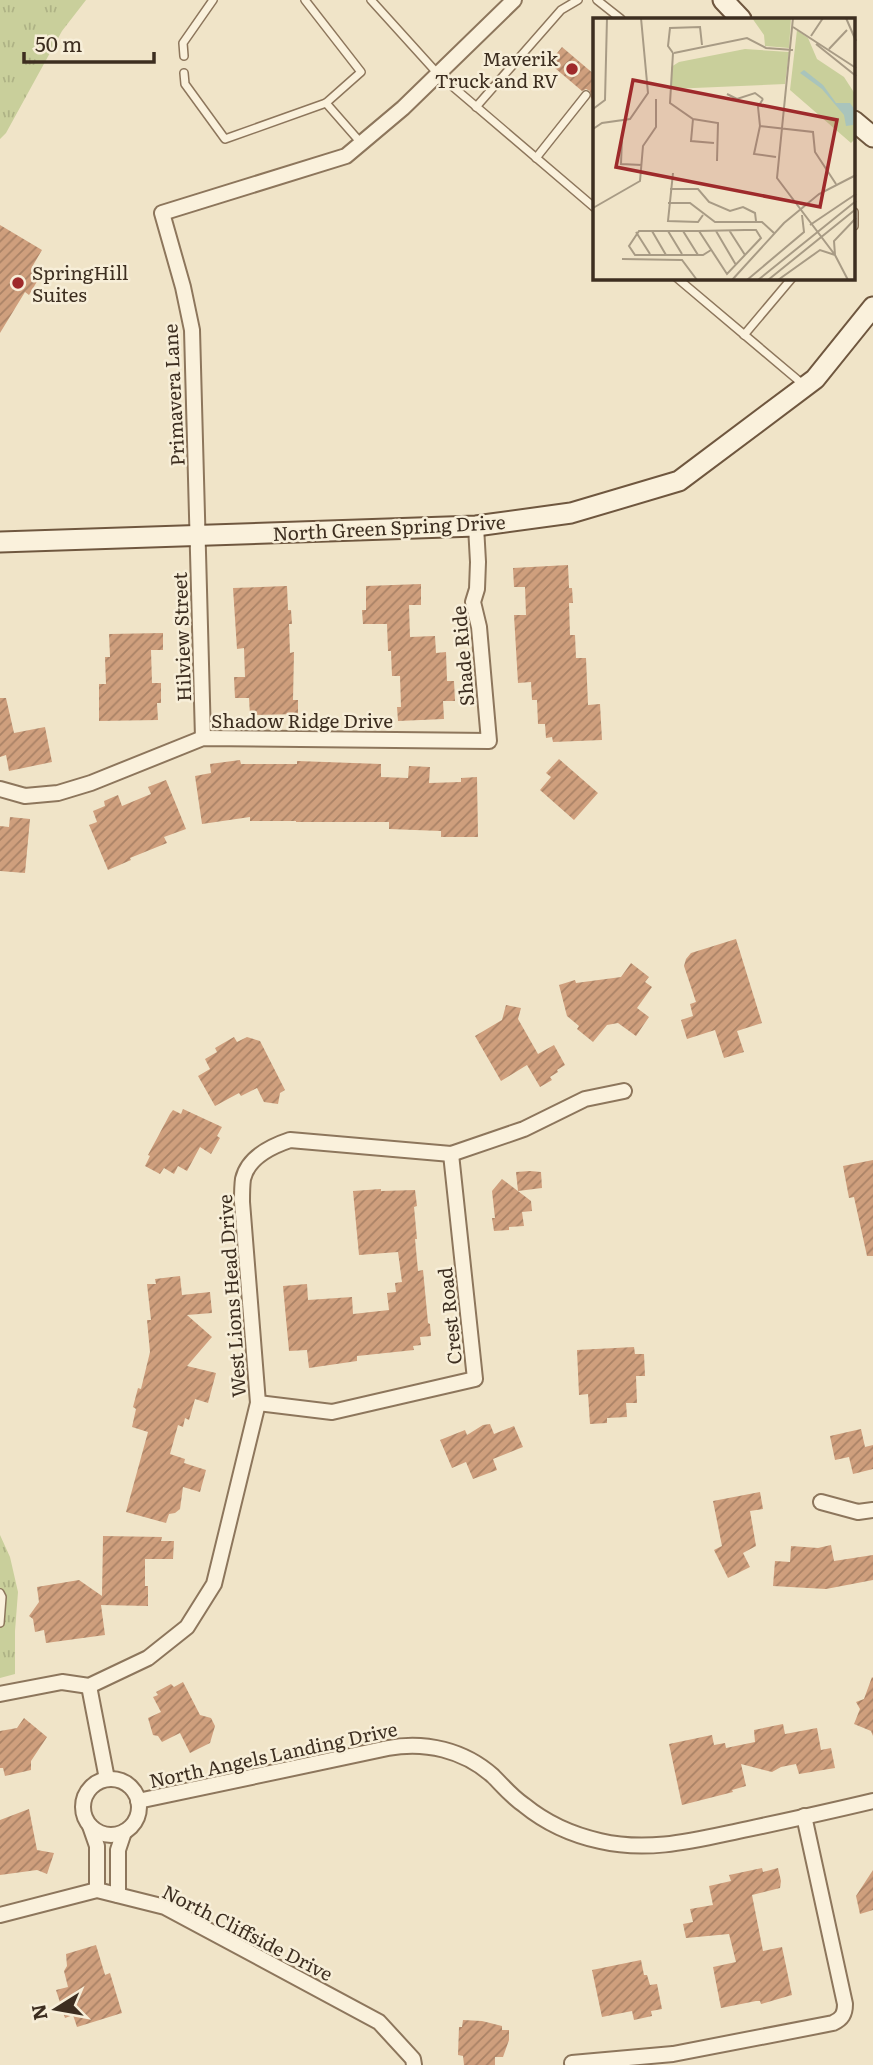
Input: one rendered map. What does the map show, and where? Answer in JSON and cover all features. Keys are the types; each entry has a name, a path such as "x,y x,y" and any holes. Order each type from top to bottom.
{"main road":[{"path":"856,123 873,137"},
{"name":"North Green Spring Drive","path":"0,542 476,526 571,513 679,481 815,379 873,307"}],"street":[{"path":"361,143 403,108 514,0"},
{"name":"Primavera Lane","path":"198,536 192,330 162,213 346,156 361,143"},
{"name":"Shade Ride","path":"476,526 478,562 474,602 479,627 489,741"},
{"name":"Hilview Street","path":"198,536 204,738"},
{"name":"Shadow Ridge Drive","path":"0,789 25,796 58,793 92,783 204,738 489,741"},
{"path":"450,1154 524,1129 584,1099 624,1091"},
{"name":"West Lions Head Drive","path":"0,1694 62,1682 89,1686 148,1658 187,1627 214,1584 258,1403 242,1202 243,1176 256,1158 273,1146 290,1140 450,1154"},
{"name":"Crest Road","path":"258,1403 332,1412 475,1379 450,1154"},
{"path":"821,1502 859,1512 873,1510"},
{"path":"89,1686 107,1779"},
{"name":"North Angels Landing Drive","path":"138,1801 388,1748 418,1745 449,1751 467,1759 492,1776 525,1806 554,1824 585,1838 619,1845 670,1845 873,1801"},
{"path":"89,1826 106,1835 124,1832 131,1827 139,1810 135,1792 130,1785 122,1780 107,1779 94,1783 83,1799 84,1818 97,1846 97,1890"},
{"path":"572,2063 708,2049 839,2020 844,2014 845,2004 804,1816"},
{"path":"118,1895 118,1850 124,1832"},
{"name":"North Cliffside Drive","path":"0,1916 97,1890 166,1906 379,2022 413,2059 414,2065"}],"lane":[{"path":"184,56 183,43 213,0"},
{"path":"184,73 185,84 225,139 326,103 361,72 305,0"},
{"path":"371,0 438,74 593,205"},
{"path":"476,107 561,10 578,0"},
{"path":"597,0 620,18"},
{"path":"536,158 586,94"},
{"path":"326,103 361,143"},
{"path":"679,280 805,386"},
{"path":"744,335 790,280"},
{"path":"0,1593 0,1623"}],"green space":[{"path":"0,0 86,0 62,31 6,133 0,139"},
{"path":"0,1535 10,1557 18,1592 15,1674 0,1678"}],"building":[{"name":"Maverik Truck and RV","path":"562,47 593,73 593,100 590,91 582,91 549,63"},
{"name":"SpringHill Suites","path":"0,225 42,250 32,267 42,273 29,295 25,292 0,333"},
{"path":"568,565 573,603 569,603 570,635 575,635 576,658 586,658 588,705 600,704 602,740 553,742 552,737 546,738 545,724 538,724 537,700 532,700 531,682 518,683 514,615 526,615 525,587 514,587 513,568"},
{"path":"421,584 421,605 409,605 410,637 435,636 436,653 446,652 447,681 454,681 455,701 443,701 444,719 398,721 397,707 401,707 400,676 392,676 387,624 363,624 366,586"},
{"path":"287,586 288,610 291,610 292,624 289,624 290,653 294,652 293,700 298,700 298,714 250,715 249,698 235,698 234,677 245,677 244,648 237,649 233,588"},
{"path":"163,633 163,650 151,650 152,683 161,683 161,703 157,703 158,720 99,721 99,684 106,684 105,657 110,657 109,634"},
{"path":"0,698 6,698 14,733 45,727 52,762 9,771 6,755 0,757"},
{"path":"559,759 598,793 574,820 540,790 551,777 546,773"},
{"path":"240,760 241,764 297,764 297,761 381,764 381,777 408,778 409,766 430,767 429,783 461,782 461,778 477,777 478,837 441,837 441,831 389,829 389,822 250,821 250,817 202,824 195,776 211,773 210,764"},
{"path":"166,780 186,829 164,837 167,843 108,870 89,825 97,822 93,811 105,806 104,801 118,795 122,806 151,794 148,787"},
{"path":"10,817 30,819 25,873 0,871 0,826 9,827"},
{"path":"736,939 762,1023 737,1031 744,1052 724,1058 715,1030 687,1039 681,1020 693,1016 690,1004 696,1002 684,966 691,953"},
{"path":"631,963 649,977 645,982 652,987 637,1008 649,1017 636,1036 618,1023 607,1025 593,1042 577,1029 579,1026 567,1016 559,985 575,980 576,983 621,977"},
{"path":"506,1005 521,1008 518,1019 538,1054 554,1045 565,1065 550,1077 552,1080 540,1087 527,1065 501,1081 475,1036 502,1020"},
{"path":"234,1037 237,1042 247,1037 260,1041 285,1090 280,1093 278,1104 264,1102 257,1088 241,1096 239,1093 215,1106 198,1076 210,1069 205,1059 217,1052 215,1048"},
{"path":"183,1109 222,1127 217,1136 220,1138 211,1154 200,1147 187,1171 178,1166 174,1174 164,1168 160,1174 145,1166 150,1156 148,1155 173,1110 181,1114"},
{"path":"873,1160 873,1256 867,1256 854,1197 849,1198 843,1166"},
{"path":"516,1172 541,1172 542,1188 518,1191"},
{"path":"502,1179 531,1201 532,1211 522,1212 524,1226 494,1231 492,1191"},
{"path":"415,1190 418,1271 423,1270 431,1336 420,1337 421,1345 413,1346 414,1350 357,1356 357,1361 309,1368 307,1350 289,1351 283,1286 307,1284 308,1300 352,1297 353,1314 389,1310 387,1293 396,1292 395,1283 402,1282 398,1252 359,1255 353,1191"},
{"path":"180,1276 182,1295 210,1292 212,1313 187,1315 212,1337 187,1366 216,1373 208,1403 195,1399 189,1420 185,1418 183,1427 178,1425 170,1454 185,1459 184,1463 206,1470 200,1492 183,1487 180,1509 169,1514 166,1523 126,1512 148,1432 132,1427 136,1409 133,1407 138,1388 141,1389 150,1352 147,1320 151,1320 147,1284 156,1284 155,1279"},
{"path":"634,1347 635,1354 644,1354 645,1376 636,1376 637,1403 626,1403 627,1417 607,1418 607,1423 590,1424 588,1394 579,1395 577,1350"},
{"path":"490,1424 494,1434 514,1426 523,1447 493,1459 497,1470 473,1479 466,1462 452,1468 440,1440 465,1430 467,1435 483,1425"},
{"path":"861,1429 865,1447 873,1445 873,1469 853,1474 849,1457 835,1460 830,1436"},
{"path":"760,1492 763,1509 750,1511 756,1546 743,1553 750,1567 728,1578 714,1550 722,1546 713,1501"},
{"path":"103,1536 162,1537 161,1541 174,1541 173,1559 145,1559 148,1606 101,1605 105,1635 46,1643 44,1630 35,1632 33,1619 29,1616 39,1602 37,1587 79,1580 102,1596"},
{"path":"831,1545 834,1561 873,1555 873,1580 826,1589 773,1586 775,1561 790,1562 791,1546 818,1548"},
{"path":"872,1677 873,1736 871,1731 854,1724 860,1709 856,1702 864,1699"},
{"path":"183,1682 200,1715 211,1718 215,1726 210,1743 190,1753 180,1733 162,1742 158,1736 153,1735 148,1718 161,1712 153,1697 158,1695 156,1692 171,1684 174,1687"},
{"path":"24,1718 47,1737 31,1761 31,1770 5,1776 3,1768 0,1768 0,1731 17,1728"},
{"path":"783,1724 785,1734 817,1728 821,1750 831,1748 835,1768 799,1774 796,1764 772,1772 741,1764 746,1786 682,1805 669,1744 712,1735 714,1745 725,1743 726,1748 755,1742 754,1730"},
{"path":"29,1809 37,1850 54,1853 47,1874 37,1870 0,1875 0,1820"},
{"path":"762,1868 763,1872 778,1868 781,1881 780,1888 752,1895 763,1951 782,1947 792,1995 761,2004 756,2001 721,2008 713,1967 736,1962 729,1934 686,1938 683,1924 693,1922 690,1909 713,1905 709,1886 731,1881 729,1875"},
{"path":"873,1870 873,1910 860,1914 856,1896"},
{"path":"96,1945 105,1975 110,1973 122,2013 77,2027 73,2015 65,2018 56,1990 68,1987 64,1971 67,1966 66,1954"},
{"path":"641,1960 644,1975 647,1975 650,1985 657,1984 662,2009 651,2011 652,2016 634,2020 632,2011 602,2017 592,1970"},
{"path":"463,2020 482,2021 502,2026 502,2030 509,2030 509,2040 503,2057 495,2057 495,2065 464,2065 463,2056 458,2055 459,2027 462,2027"}],"place":[{"name":"Maverik Truck and RV","path":"572,69"},
{"name":"SpringHill Suites","path":"18,283"}]}
